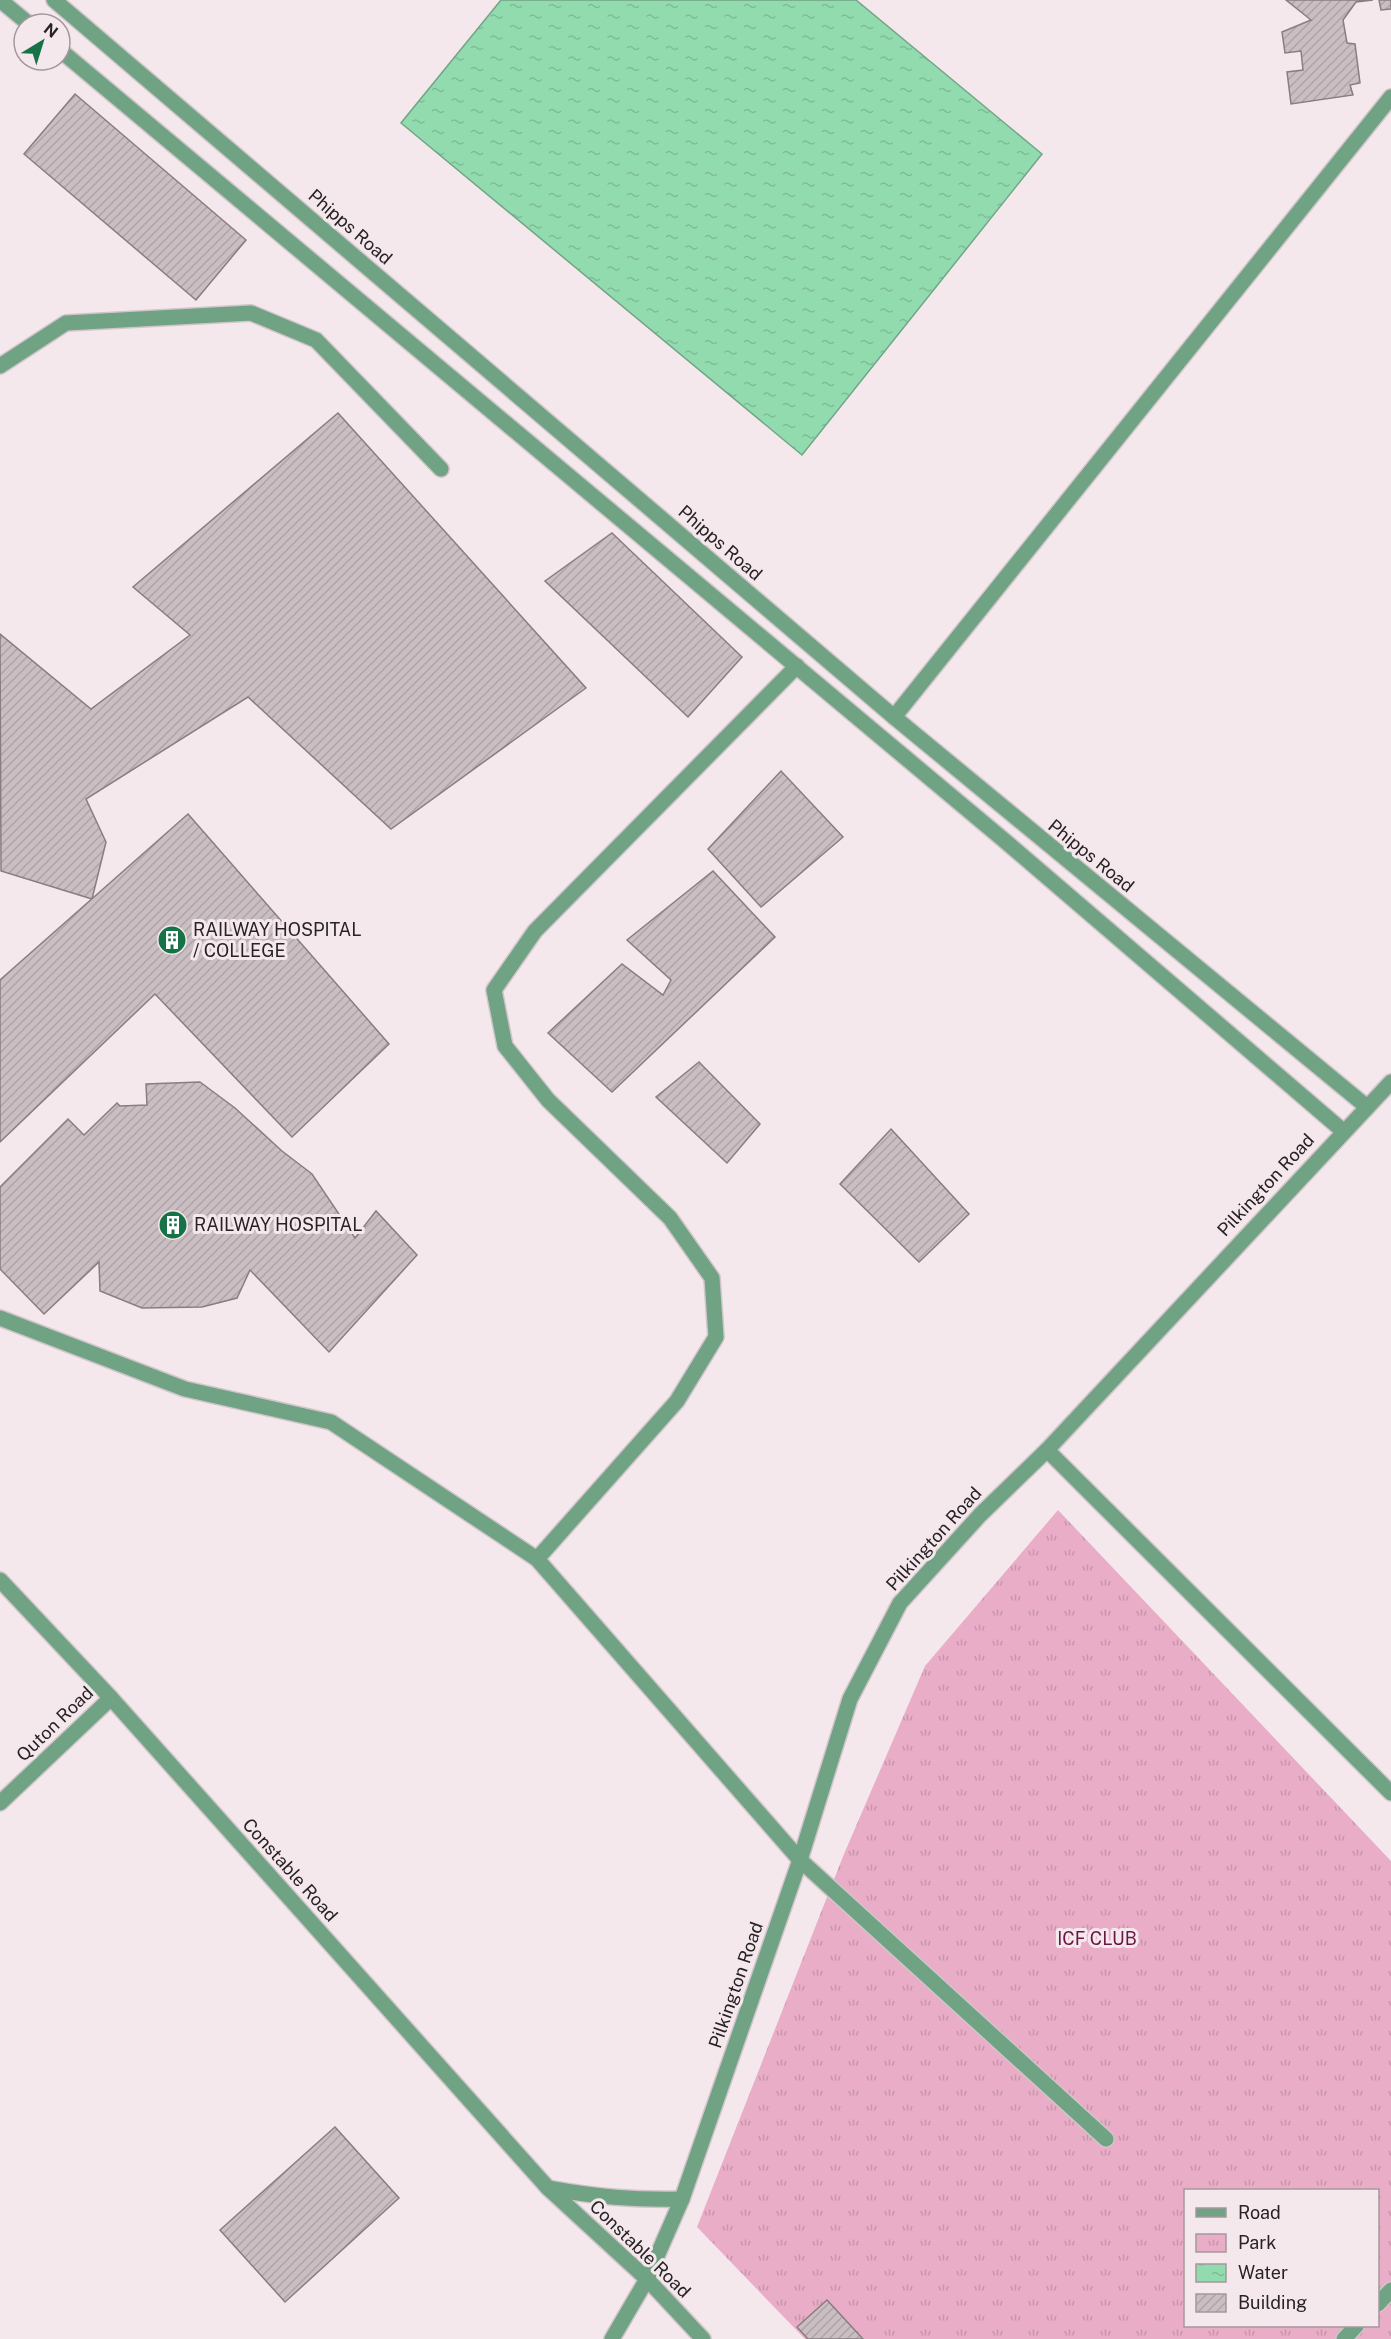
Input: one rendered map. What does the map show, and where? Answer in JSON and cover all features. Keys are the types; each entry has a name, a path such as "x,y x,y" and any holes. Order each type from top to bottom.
{"street":[{"path":"0,0 14,12"},
{"name":"Phipps Road","path":"54,0 894,717 1367,1107"},
{"path":"72,60 797,666 1343,1131"},
{"path":"894,717 1391,97"},
{"path":"0,366 66,323 251,313 316,340 441,469"},
{"path":"537,1559 677,1401 716,1337 712,1278 670,1218 548,1100 505,1046 494,990 535,931 797,666"},
{"name":"Pilkington Road","path":"612,2339 647,2279 682,2199 800,1860 850,1700 900,1603 980,1515 1047,1450 1391,1082"},
{"path":"0,1318 185,1389 331,1422 537,1559 800,1860 1106,2139"},
{"path":"1047,1450 1391,1793"},
{"name":"Constable Road","path":"0,1580 111,1698 548,2188 647,2279 703,2339"},
{"name":"Quton Road","path":"0,1803 111,1698"},
{"name":"Constable Road","path":"548,2188 600,2198 682,2199"},
{"path":"1379,2302 1391,2290"},
{"path":"1344,2339 1354,2327"}],"green space":[{"name":"ICF CLUB","path":"1058,1510 1391,1861 1391,2339 805,2339 697,2227 844,1854 925,1666"}],"water":[{"path":"501,0 856,0 1042,154 802,455 401,123"}],"building":[{"path":"1286,0 1373,0 1356,2 1343,20 1347,43 1355,44 1360,83 1350,85 1353,95 1291,104 1287,72 1303,70 1301,51 1285,53 1282,32 1311,20"},
{"path":"1379,0 1391,0 1391,9 1381,10"},
{"path":"75,94 246,240 196,300 24,154"},
{"path":"338,413 586,688 391,829 248,697 86,799 106,842 92,899 1,871 0,634 91,709 190,635 133,587"},
{"path":"612,533 742,657 688,717 545,581"},
{"path":"781,771 843,837 761,907 708,849"},
{"name":"RAILWAY HOSPITAL / COLLEGE","path":"188,814 389,1044 292,1137 155,994 0,1142 0,980"},
{"path":"713,871 775,937 612,1092 548,1033 622,964 663,995 671,980 627,940"},
{"path":"699,1062 760,1124 727,1163 656,1097"},
{"name":"RAILWAY HOSPITAL","path":"200,1082 235,1108 282,1151 312,1174 355,1238 376,1211 417,1255 329,1352 250,1270 237,1298 202,1307 142,1308 100,1291 99,1262 44,1314 0,1269 0,1187 68,1119 84,1135 117,1103 120,1106 147,1105 146,1084"},
{"path":"891,1129 969,1214 919,1262 840,1184"},
{"path":"335,2127 399,2198 285,2302 220,2230"},
{"path":"827,2300 863,2339 808,2339 797,2327"}],"place":[{"name":"RAILWAY HOSPITAL / COLLEGE","path":"172,940"},
{"name":"RAILWAY HOSPITAL","path":"173,1225"}]}
